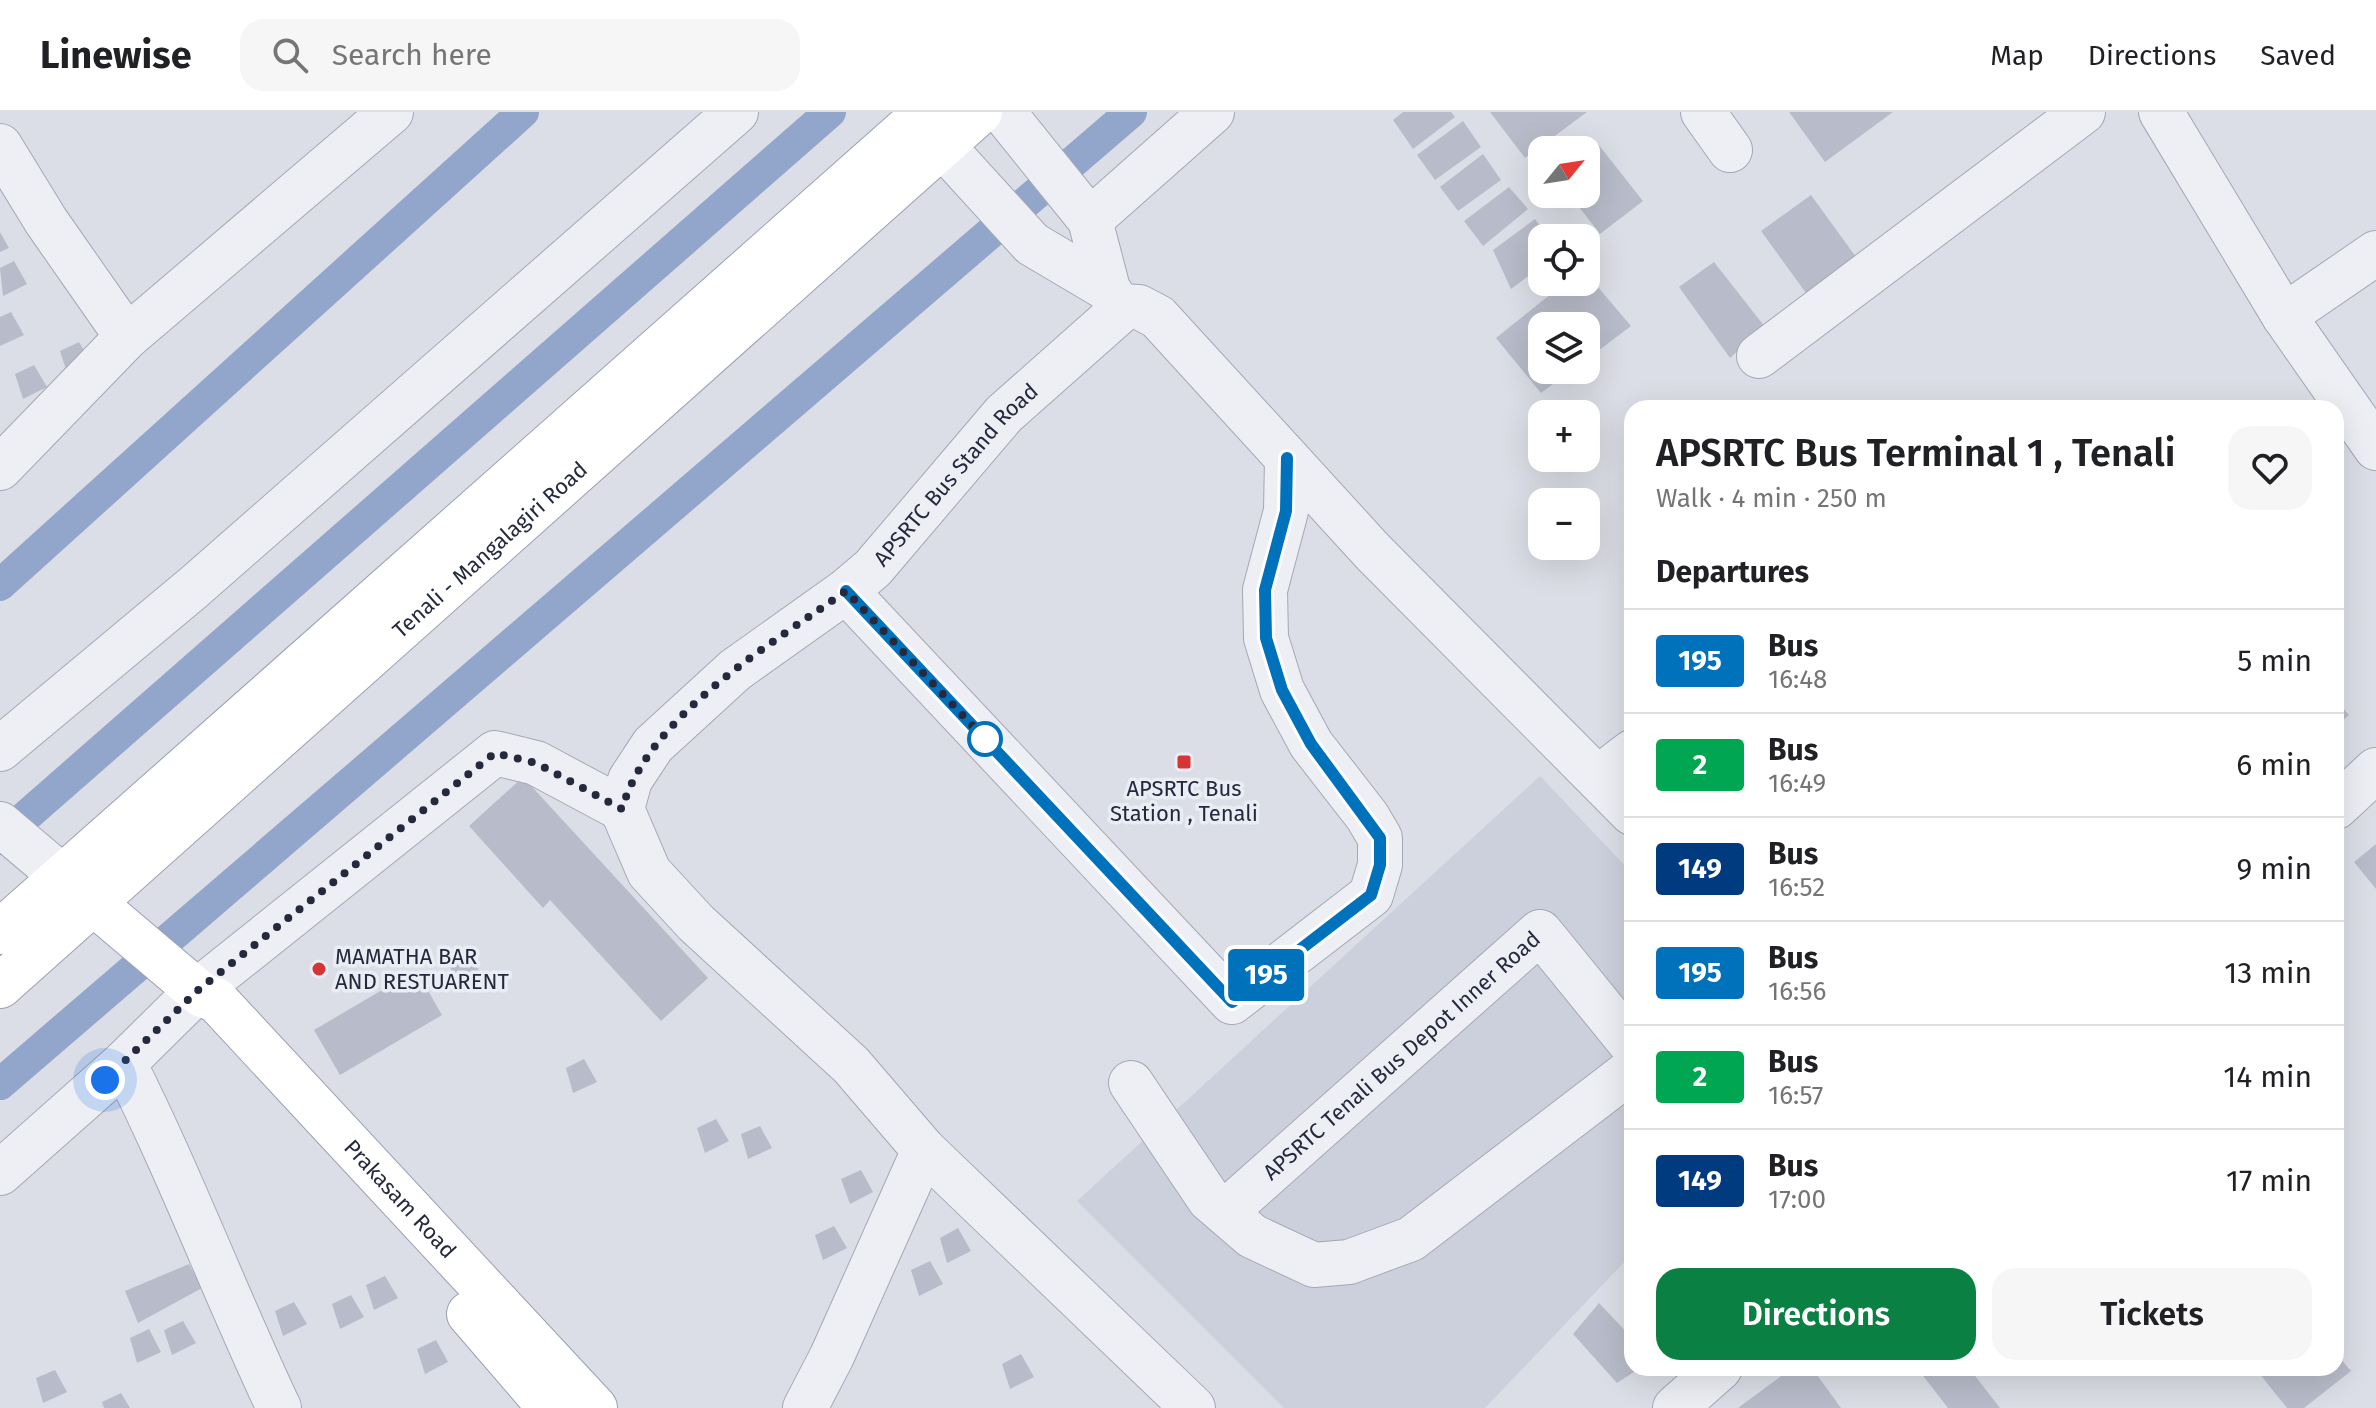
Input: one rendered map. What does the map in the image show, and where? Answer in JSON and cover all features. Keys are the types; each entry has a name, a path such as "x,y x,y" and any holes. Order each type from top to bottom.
{"main road":[{"name":"Tenali - Mangalagiri Road","path":"0,932 57,873 935,134 980,112"},
{"name":"Tenali - Mangalagiri Road","path":"0,986 57,873"},
{"name":"Prakasam Road","path":"57,873 193,988 216,1000 595,1408"},
{"name":"Prakasam Road","path":"193,988 217,1029 550,1408"}],"street":[{"path":"0,468 127,337 391,112"},
{"path":"0,749 193,588 736,112"},
{"path":"1003,112 1084,213 1114,298"},
{"path":"1084,213 1212,112"},
{"path":"1703,112 1730,150"},
{"path":"1759,356 2083,112"},
{"path":"2161,112 2284,316 2343,400"},
{"path":"935,134 1032,244 1114,298 1158,317 1373,552 1624,805"},
{"path":"0,146 15,201 127,337"},
{"path":"2284,316 2376,253"},
{"name":"APSRTC Bus Stand Road","path":"626,795 653,745 735,670 846,591 873,568 1004,414 1109,323 1114,298"},
{"path":"2344,402 2376,448"},
{"path":"846,591 1232,1002 1371,895 1380,865 1380,838 1311,744 1282,690 1266,638 1265,590 1286,511 1287,458"},
{"path":"0,1173 124,1063 193,988 495,753 536,763 626,795 649,872 696,923 851,1065 924,1150 1193,1408"},
{"path":"1598,778 1624,758"},
{"path":"2344,800 2376,770"},
{"name":"APSRTC Tenali Bus Depot Inner Road","path":"1225,1212 1540,932 1624,1035"},
{"path":"124,1063 163,1140 203,1243 279,1408"},
{"path":"1131,1083 1209,1199 1252,1236 1314,1265 1349,1262 1411,1239 1624,1076"},
{"path":"805,1408 832,1356 924,1150"},
{"path":"1680,1406 1712,1376"}],"shaded area":[{"path":"1540,776 1624,865 1624,1262 1485,1408 1284,1408 1077,1201"}],"building":[{"path":"1403,112 1451,112 1455,117 1413,149 1393,120"},
{"path":"1490,112 1587,112 1555,136 1528,136 1528,156 1525,158"},
{"path":"1789,112 1893,112 1825,162"},
{"path":"1463,121 1481,147 1435,180 1417,155"},
{"path":"1600,147 1643,201 1600,234 1600,224 1592,224 1580,208 1600,208"},
{"path":"1483,154 1501,180 1458,211 1440,187"},
{"path":"1509,187 1528,209 1483,246 1464,221"},
{"path":"1811,195 1856,257 1806,293 1761,231"},
{"path":"1528,224 1528,276 1511,289 1493,250"},
{"path":"0,232 9,248 0,252"},
{"path":"14,261 27,284 3,296 0,268"},
{"path":"1714,262 1765,327 1730,358 1679,287"},
{"path":"1600,289 1631,326 1600,349 1600,312 1528,312 1548,296 1600,296"},
{"path":"11,312 24,335 0,346 0,317"},
{"path":"1528,312 1528,377 1496,338"},
{"path":"79,342 92,364 68,376 60,351"},
{"path":"34,365 47,387 23,399 15,374"},
{"path":"1534,384 1553,384 1541,393"},
{"path":"523,777 708,978 661,1021 550,900 543,908 469,826"},
{"path":"2376,844 2376,889 2354,862"},
{"path":"466,948 479,971 455,982 447,957"},
{"path":"416,970 442,1015 340,1075 314,1030"},
{"path":"584,1059 597,1082 573,1093 566,1068"},
{"path":"716,1119 729,1141 705,1153 697,1128"},
{"path":"760,1126 772,1148 748,1159 741,1134"},
{"path":"861,1170 873,1192 850,1204 841,1179"},
{"path":"834,1226 847,1248 823,1260 815,1235"},
{"path":"958,1228 971,1251 947,1263 940,1238"},
{"path":"930,1261 943,1284 919,1296 911,1270"},
{"path":"189,1264 202,1288 138,1323 125,1291"},
{"path":"385,1276 398,1298 374,1310 366,1285"},
{"path":"351,1295 364,1317 340,1329 332,1304"},
{"path":"294,1302 307,1324 283,1336 275,1311"},
{"path":"1599,1303 1624,1330 1624,1376 1628,1376 1617,1383 1573,1334"},
{"path":"183,1321 196,1343 172,1355 164,1330"},
{"path":"149,1329 161,1352 137,1363 130,1338"},
{"path":"436,1340 448,1362 425,1374 417,1349"},
{"path":"1021,1354 1034,1377 1010,1389 1002,1364"},
{"path":"2344,1363 2351,1371 2304,1408 2287,1408 2261,1376 2344,1376"},
{"path":"55,1370 67,1392 43,1403 36,1378"},
{"path":"1781,1376 1818,1376 1841,1408 1738,1408"},
{"path":"1923,1376 1975,1376 2000,1408 1948,1408"},
{"path":"121,1393 130,1408 104,1408 102,1402"}],"waterway":[{"path":"0,585 523,112"},
{"path":"0,839 830,112"},
{"path":"0,1084 1131,112"}],"bus line":[{"name":"195","path":"846,591 1232,1002 1371,895 1380,865 1380,838 1367,816 1311,744 1282,690 1266,638 1265,590 1286,511 1287,458"}],"place":[{"name":"APSRTC Bus Station , Tenali","path":"1184,762"},
{"name":"MAMATHA BAR AND RESTUARENT","path":"319,969"}],"route":[{"path":"105,1080 197,991 495,753 536,763 622,809 630,780 653,745 735,670 846,591 985,739"}]}
